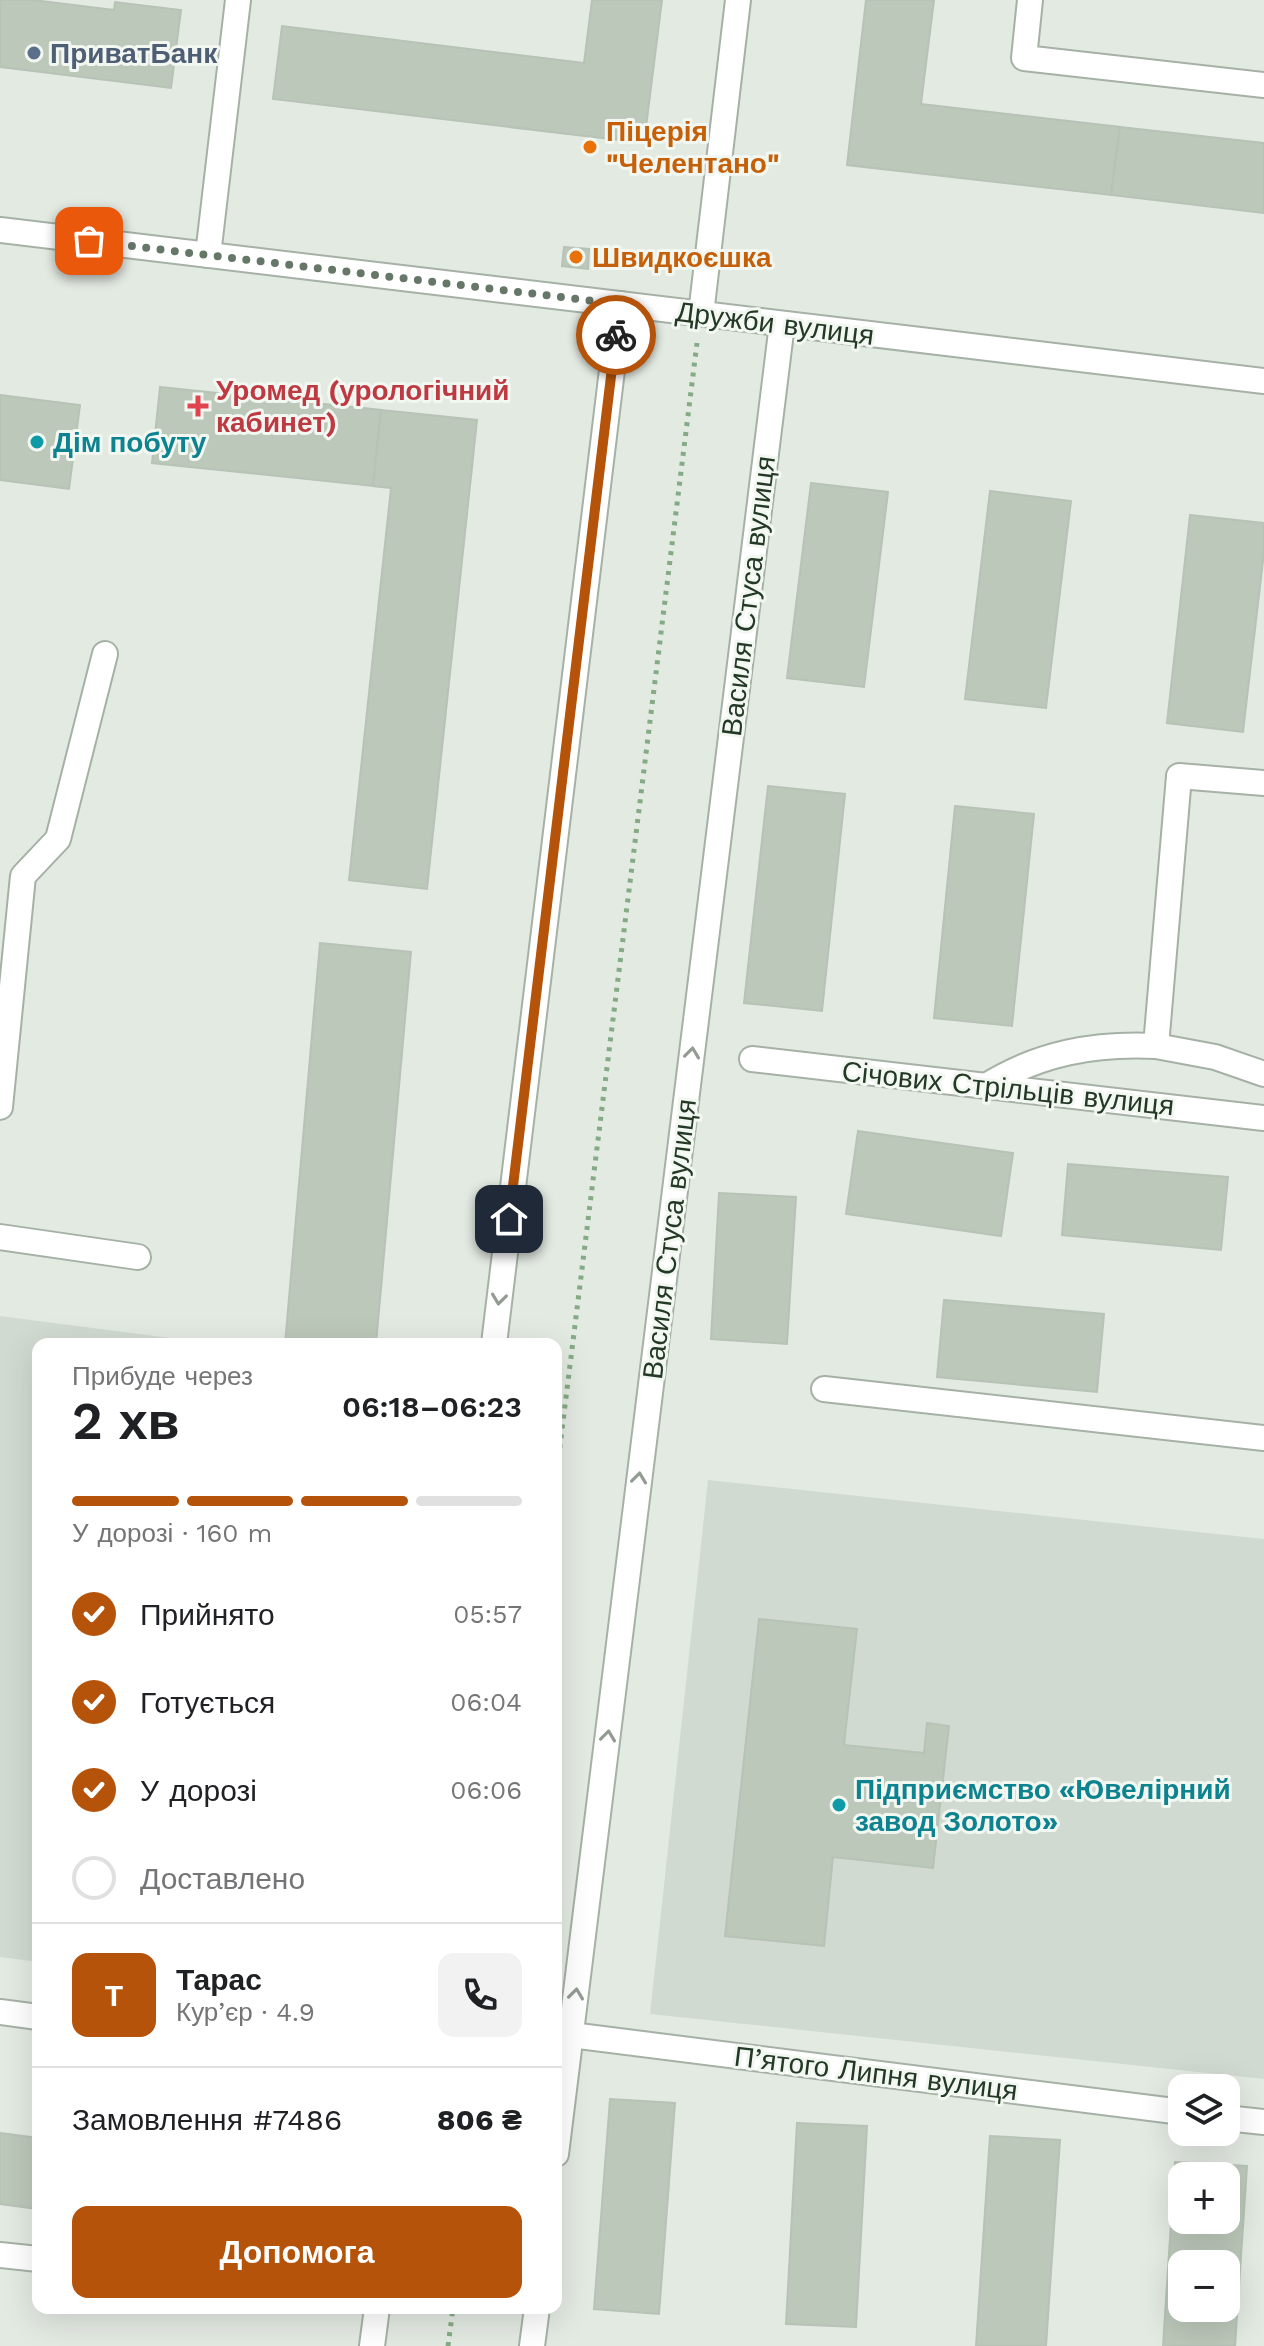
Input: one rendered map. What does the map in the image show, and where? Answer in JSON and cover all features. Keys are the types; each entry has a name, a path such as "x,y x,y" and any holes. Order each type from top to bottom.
{"street":[{"path":"208,255 238,0"},
{"path":"701,314 738,0"},
{"path":"1030,0 1024,58 1264,85"},
{"name":"Дружби вулиця","path":"0,230 1264,381"},
{"path":"495,1338 620,304"},
{"name":"Василя Стуса вулиця","path":"562,2106 782,324"},
{"path":"0,1107 23,876 58,839 105,654"},
{"path":"1156,1046 1179,776 1264,783"},
{"path":"986,1086 1038,1059 1118,1045 1156,1046 1215,1057 1264,1074"},
{"name":"Січових Стрільців вулиця","path":"752,1059 1264,1118"},
{"path":"0,1237 138,1257"},
{"path":"824,1389 1264,1438"},
{"path":"0,2012 32,2016"},
{"name":"П’ятого Липня вулиця","path":"571,2035 1168,2110"},
{"path":"1240,2119 1264,2122"},
{"path":"0,2255 32,2258"},
{"path":"372,2346 376,2314"},
{"path":"532,2346 536,2314"}],"path":[{"path":"562,1430 701,314"},
{"path":"448,2346 452,2314"}],"shaded area":[{"path":"0,1316 170,1338 32,1338 32,1961 0,1957"},
{"name":"Підприємство «Ювелірний завод Золото»","path":"708,1480 1264,1539 1264,2079 1240,2076 1240,2074 650,2014"}],"building":[{"path":"0,0 33,0 114,10 115,2 181,10 171,88 0,67"},
{"path":"592,0 662,0 644,143 273,99 282,26 584,63"},
{"path":"866,0 934,0 921,104 1120,127 1111,195 847,165"},
{"path":"1120,127 1264,143 1264,213 1111,195"},
{"name":"Швидкоєшка","path":"564,247 589,249 588,269 562,266"},
{"path":"160,387 381,410 373,486 152,463"},
{"name":"Дім побуту","path":"0,395 80,405 69,489 0,480"},
{"path":"381,410 477,420 427,889 349,880 391,488 373,486"},
{"path":"811,483 888,492 864,687 787,678"},
{"path":"990,491 1071,501 1046,708 965,699"},
{"path":"1190,515 1264,523 1264,552 1243,732 1167,723"},
{"path":"768,786 845,794 822,1011 744,1003"},
{"path":"955,806 1034,814 1012,1026 934,1018"},
{"path":"320,943 411,952 377,1338 286,1338"},
{"path":"858,1131 1013,1153 1001,1236 846,1214"},
{"path":"1068,1164 1228,1177 1221,1250 1062,1235"},
{"path":"719,1193 796,1197 787,1344 711,1339"},
{"path":"944,1300 1104,1314 1097,1392 937,1377"},
{"name":"Підприємство «Ювелірний завод Золото»","path":"759,1619 857,1629 844,1745 924,1753 927,1723 949,1726 933,1868 833,1857 824,1946 725,1936"},
{"path":"610,2099 675,2103 659,2314 594,2309"},
{"path":"797,2123 867,2126 856,2327 786,2324"},
{"path":"0,2133 32,2137 32,2208 0,2204"},
{"path":"990,2136 1060,2140 1046,2346 976,2346"},
{"path":"1240,2166 1247,2166 1240,2271 1240,2250 1169,2250 1170,2234 1240,2234"},
{"path":"1168,2269 1168,2322 1237,2322 1235,2346 1163,2346"}],"way so far":[{"path":"89,241 620,304 616,335"}],"place":[{"name":"ПриватБанк","path":"34,53"},
{"name":"Піцерія \"Челентано\"","path":"590,147"},
{"name":"Швидкоєшка","path":"576,257"},
{"name":"Уромед (урологічний кабинет)","path":"198,406"},
{"name":"Дім побуту","path":"37,442"},
{"name":"Підприємство «Ювелірний завод Золото»","path":"839,1805"}],"route":[{"path":"509,1219 616,335"}]}
